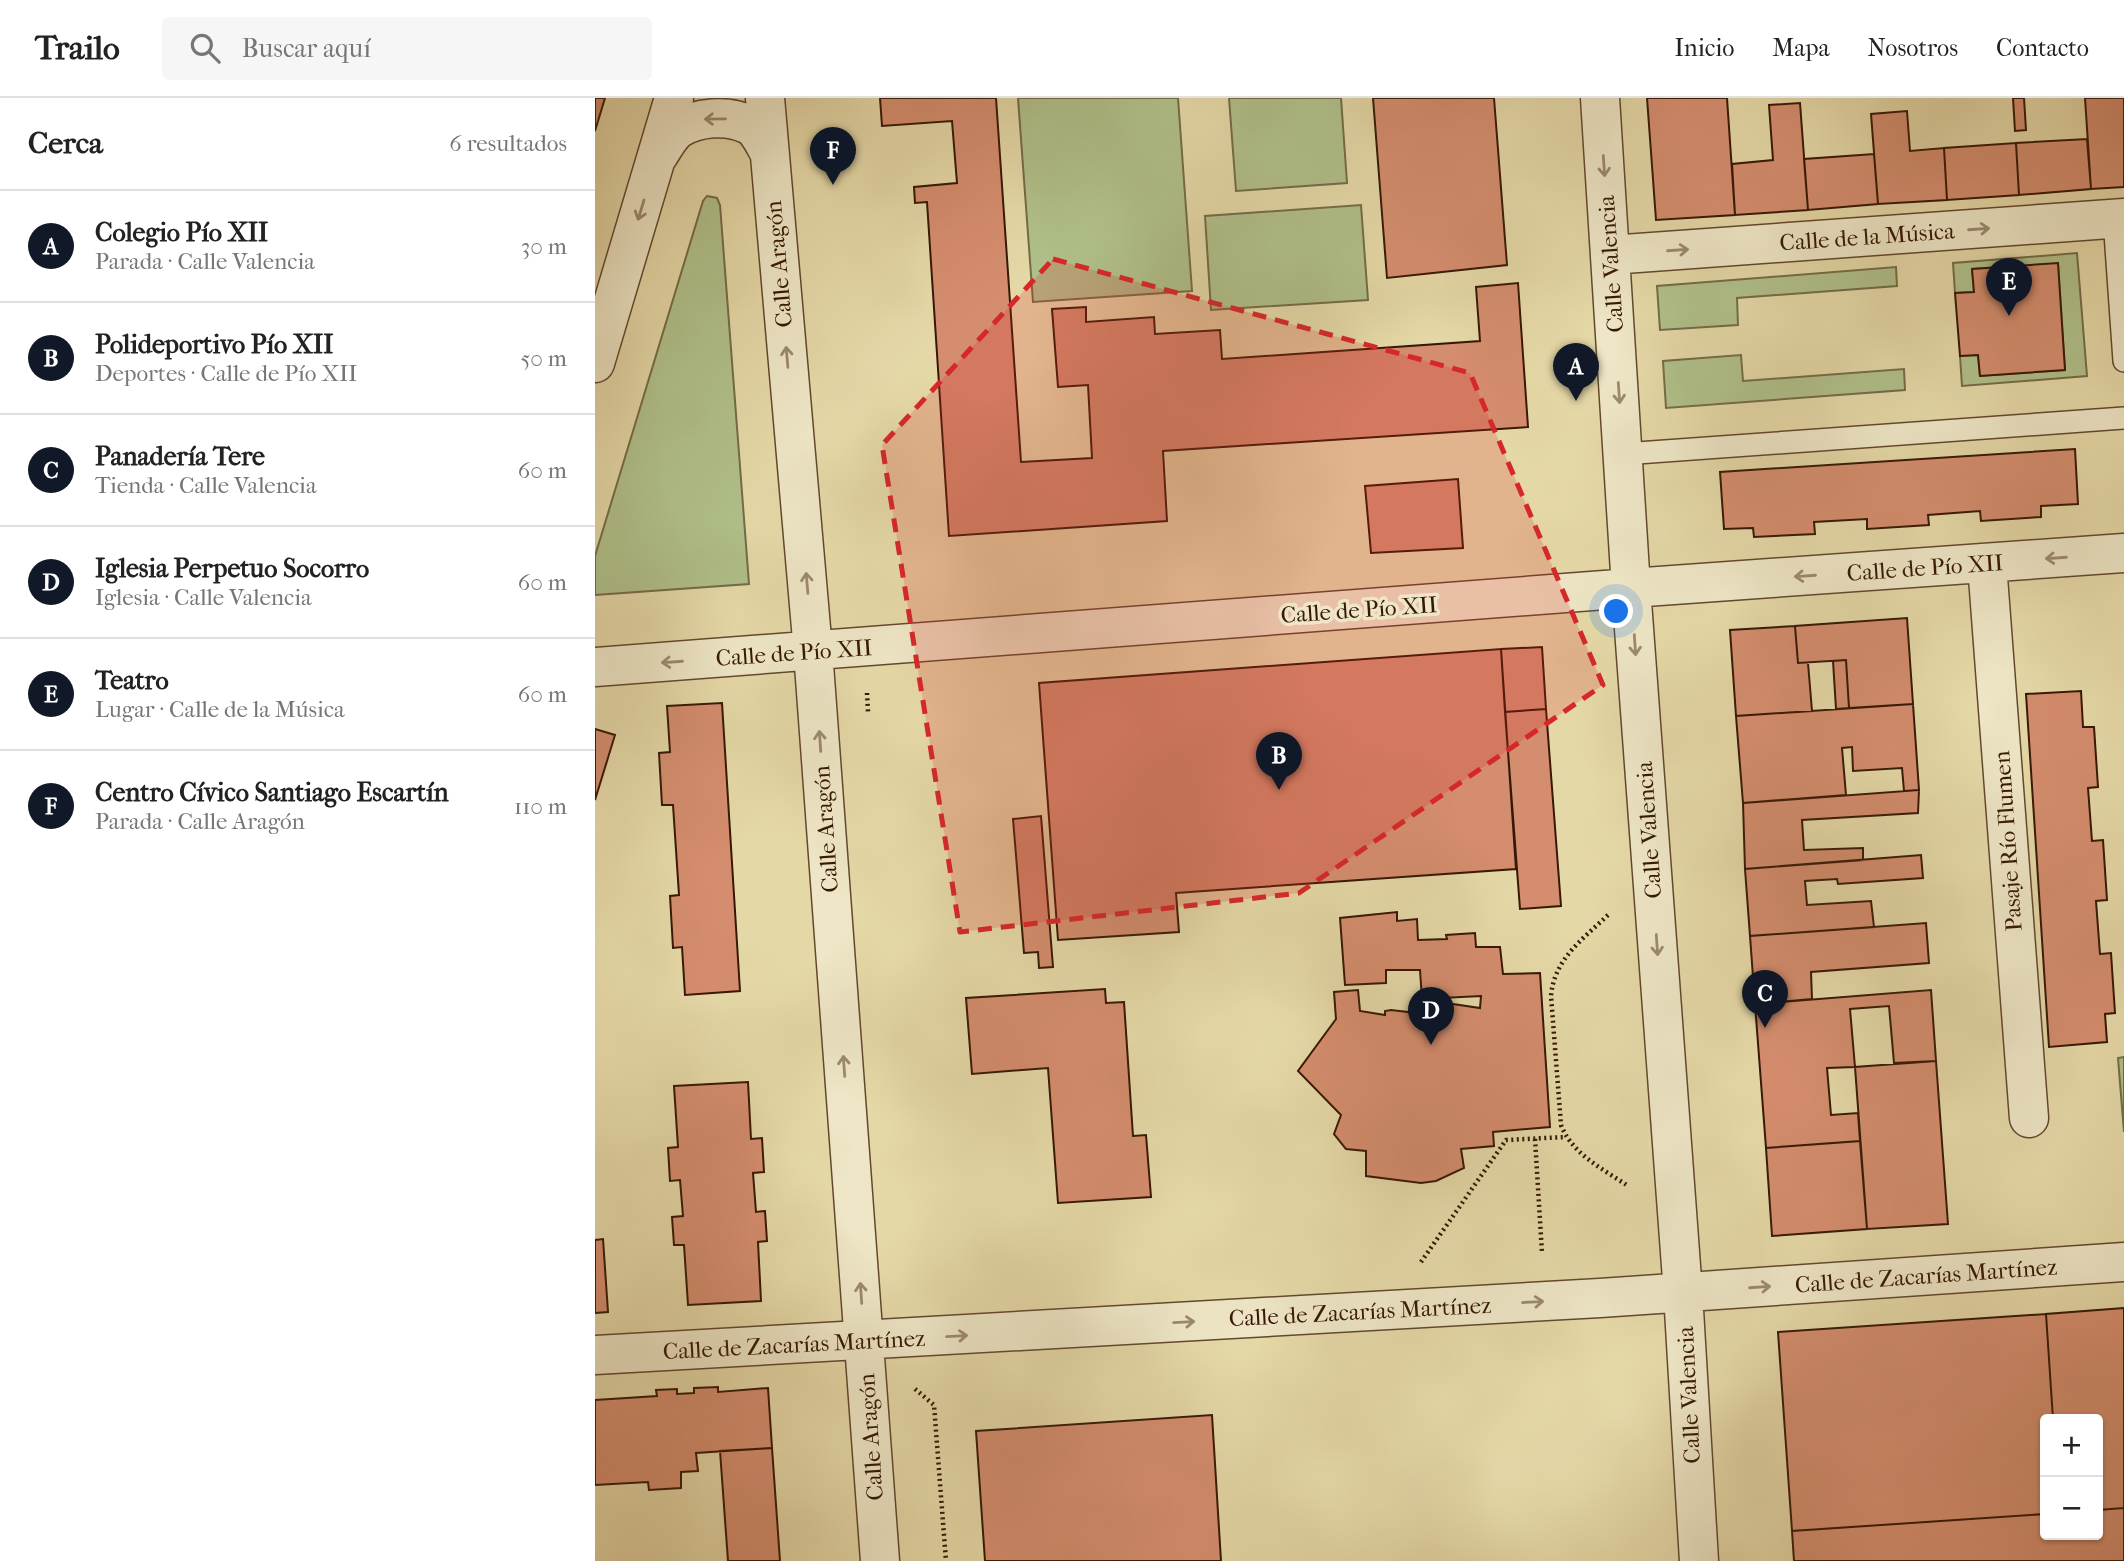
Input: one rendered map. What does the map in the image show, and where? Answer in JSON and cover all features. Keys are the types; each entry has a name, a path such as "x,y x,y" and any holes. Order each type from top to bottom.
{"street":[{"path":"595,363 674,98"},
{"name":"Calle Aragón","path":"765,98 813,651 880,1561"},
{"name":"Calle Valencia","path":"1600,98 1631,588 1683,1293 1699,1561"},
{"path":"655,161 676,131 709,118 728,119 750,125 769,152"},
{"name":"Calle de la Música","path":"1610,255 2119,219"},
{"name":"Calle de Pío XII","path":"595,667 2124,553"},
{"name":"Pasaje Río Flumen","path":"1987,564 2029,1118"},
{"name":"Calle de Zacarías Martínez","path":"595,1355 1683,1293 2124,1262"}],"lane":[{"path":"2119,219 2124,361"},
{"path":"1623,454 2124,418"}],"path":[{"path":"869,718 867,692 872,680 882,673 894,671 893,645"},
{"path":"1612,912 1566,955 1555,972 1552,984 1561,1125 1566,1137 1583,1154 1632,1189"},
{"path":"1419,1266 1506,1140 1566,1137"},
{"path":"1535,1139 1542,1255"}],"highlighted area":[{"path":"1053,259 1470,373 1603,685 1299,893 960,932 882,445"}],"green space":[{"path":"1018,98 1178,98 1192,291 1033,302"},
{"path":"1229,98 1341,98 1347,183 1236,191"},
{"path":"707,196 717,198 720,205 749,584 595,595 595,556 703,201"},
{"path":"1361,205 1368,300 1211,310 1205,216"},
{"path":"2077,253 2087,376 1962,386 1960,356 1978,355 1980,376 2065,370 2058,264 1972,269 1974,292 1955,293 1953,263"},
{"path":"1896,267 1897,286 1737,298 1738,325 1660,330 1657,286"},
{"path":"1741,355 1743,381 1904,369 1905,390 1666,408 1663,361"},
{"path":"2124,1057 2124,1132 2118,1058"}],"building":[{"path":"595,98 605,98 595,131"},
{"path":"880,98 996,98 1021,462 1092,458 1088,385 1058,387 1052,309 1086,307 1086,322 1154,317 1155,334 1220,330 1222,359 1480,341 1476,287 1518,283 1528,427 1163,451 1167,521 949,536 927,202 915,203 914,187 957,183 952,121 882,126"},
{"path":"1373,98 1494,98 1507,265 1387,278"},
{"path":"1647,98 1727,98 1735,215 1656,220"},
{"path":"2013,98 2024,98 2026,130 2015,131"},
{"path":"2085,98 2124,98 2124,187 2091,189"},
{"path":"1800,103 1808,210 1735,215 1732,164 1773,160 1769,105"},
{"path":"1907,111 1910,151 1944,148 1947,200 1878,204 1871,114"},
{"path":"2087,139 2091,189 2019,195 2016,143"},
{"path":"2016,143 2019,195 1947,200 1944,148"},
{"path":"1874,154 1878,204 1808,210 1804,159"},
{"path":"2058,263 2065,370 1980,376 1978,355 1960,356 1955,293 1974,292 1972,269"},
{"path":"2075,449 2078,504 2041,506 2041,517 1981,521 1980,511 1928,515 1929,525 1867,529 1867,519 1814,522 1815,534 1754,537 1753,528 1724,529 1720,472"},
{"path":"1458,479 1463,548 1371,553 1365,486"},
{"path":"1907,618 1913,704 1849,708 1846,660 1798,663 1795,626"},
{"path":"1795,626 1798,663 1808,663 1812,711 1736,716 1730,630"},
{"path":"1542,647 1546,709 1505,712 1501,649"},
{"path":"1501,649 1516,869 1176,893 1179,932 1058,940 1039,683"},
{"path":"1846,660 1849,708 1836,709 1833,661"},
{"path":"2081,691 2083,727 2094,727 2098,787 2088,788 2092,841 2103,840 2107,900 2096,901 2100,954 2111,953 2115,1013 2105,1014 2107,1042 2049,1047 2026,694"},
{"path":"722,703 740,991 685,995 682,947 673,948 670,896 679,895 673,805 662,805 659,753 670,752 667,706"},
{"path":"1913,704 1919,790 1904,791 1902,768 1853,771 1852,747 1842,748 1846,795 1743,803 1736,716"},
{"path":"1546,709 1561,906 1520,909 1505,712"},
{"path":"595,729 615,735 595,800"},
{"path":"1919,790 1918,813 1802,820 1804,850 1863,848 1863,860 1745,869 1743,803"},
{"path":"1041,816 1053,967 1039,968 1038,952 1024,953 1013,819"},
{"path":"1921,855 1923,878 1838,884 1837,879 1805,881 1807,905 1871,901 1874,927 1750,936 1745,869"},
{"path":"1397,912 1397,921 1417,919 1418,940 1447,939 1446,935 1475,933 1476,947 1500,947 1503,974 1540,973 1550,1127 1493,1132 1494,1146 1461,1149 1464,1168 1436,1181 1421,1183 1366,1176 1366,1151 1346,1149 1334,1134 1341,1115 1298,1071 1336,1019 1334,992 1358,990 1360,1011 1385,1015 1385,1011 1391,1010 1417,1013 1416,1008 1421,1007 1448,1012 1447,1005 1453,1004 1480,1008 1481,996 1422,999 1420,970 1386,970 1386,983 1345,985 1340,918"},
{"path":"1926,923 1929,963 1811,972 1812,999 1755,1004 1750,936"},
{"path":"1105,989 1106,1003 1124,1002 1133,1136 1146,1135 1151,1197 1058,1203 1048,1068 972,1074 966,998"},
{"path":"1931,990 1936,1061 1894,1063 1889,1006 1850,1009 1855,1067 1827,1068 1831,1115 1858,1113 1860,1141 1766,1148 1755,1004"},
{"path":"1936,1061 1948,1224 1867,1229 1855,1067"},
{"path":"748,1082 751,1139 762,1138 764,1172 753,1173 756,1212 765,1211 767,1241 758,1242 761,1301 688,1305 684,1245 674,1245 672,1217 683,1216 680,1180 670,1181 668,1148 678,1147 674,1086"},
{"path":"1860,1141 1867,1229 1772,1236 1766,1148"},
{"path":"603,1239 608,1312 595,1313 595,1240"},
{"path":"2124,1308 2124,1508 2103,1510 2103,1414 2053,1414 2046,1314"},
{"path":"2046,1314 2053,1414 2040,1414 2040,1514 1792,1531 1778,1332"},
{"path":"718,1387 718,1392 768,1388 772,1448 696,1453 698,1471 681,1472 681,1488 649,1490 648,1482 595,1485 595,1400 657,1396 656,1390 677,1389 677,1394 694,1393 694,1388"},
{"path":"1212,1415 1221,1561 985,1561 976,1431"},
{"path":"772,1448 780,1561 728,1561 720,1451"},
{"path":"2124,1508 2124,1561 1794,1561 1792,1531 2040,1514 2040,1540 2103,1540 2103,1510"}],"place":[{"name":"Centro Cívico Santiago Escartín","path":"833,185"},
{"name":"Teatro","path":"2009,316"},
{"name":"Colegio Pío XII","path":"1576,401"},
{"name":"Polideportivo Pío XII","path":"1279,790"},
{"name":"Panadería Tere","path":"1765,1028"},
{"name":"Iglesia Perpetuo Socorro","path":"1431,1045"}]}
